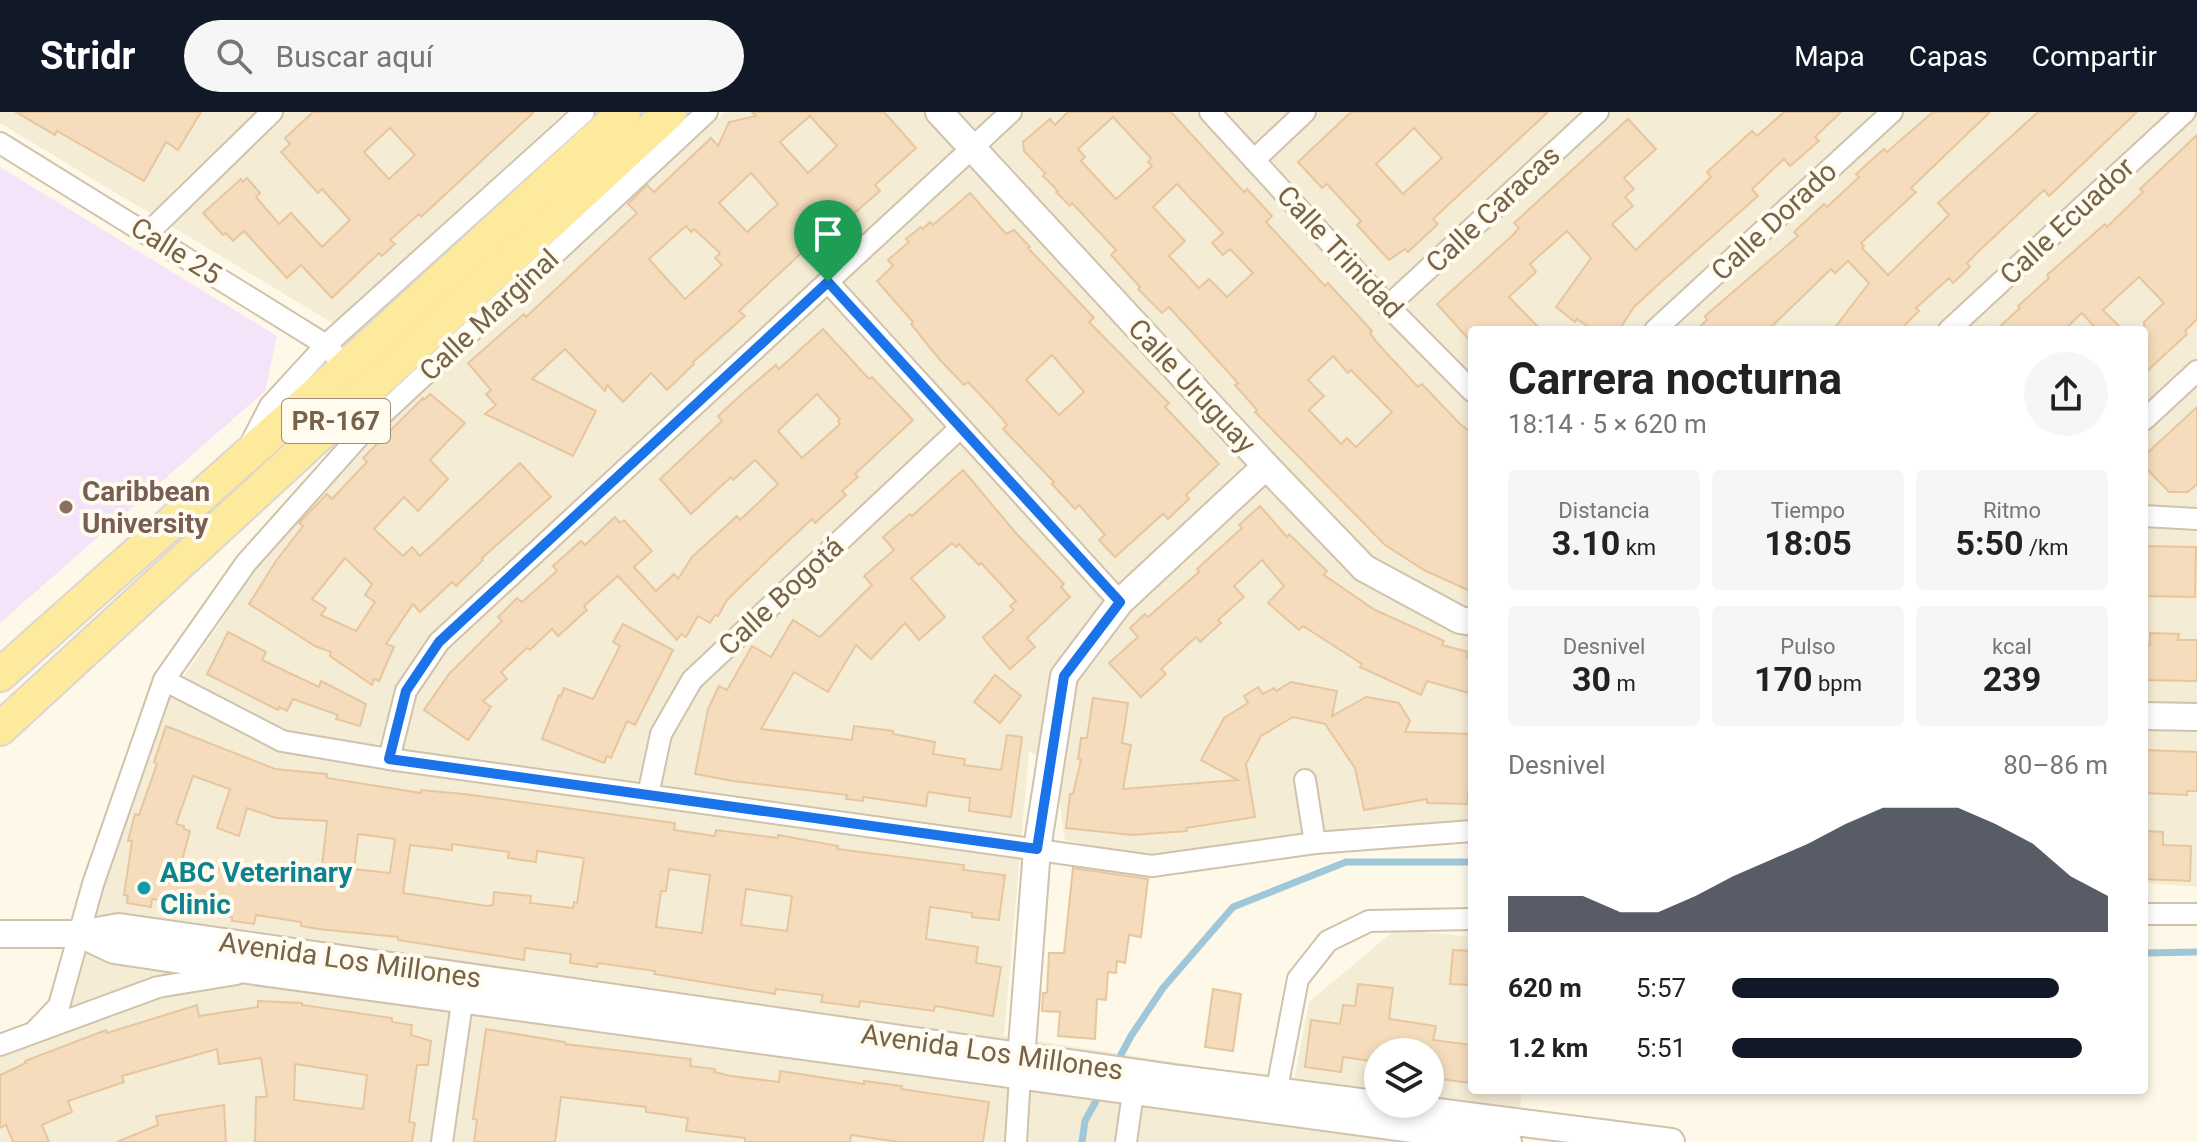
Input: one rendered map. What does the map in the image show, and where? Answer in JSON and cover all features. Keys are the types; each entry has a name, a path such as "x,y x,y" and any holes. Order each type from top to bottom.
{"main road":[{"name":"PR-167","path":"0,675 244,458 336,356 624,112"},
{"name":"PR-167","path":"0,729 670,112"}],"street":[{"path":"148,233 272,112"},
{"path":"336,356 584,112"},
{"name":"Calle Marginal","path":"36,1030 59,1006 93,884 164,680 246,563 362,433 707,112"},
{"name":"Calle Uruguay","path":"939,112 1364,568 1460,620 1468,621"},
{"path":"389,759 406,691 439,642 1011,112"},
{"name":"Calle Trinidad","path":"1210,112 1388,306 1468,387"},
{"path":"1254,160 1305,112"},
{"name":"Calle Caracas","path":"1388,306 1598,112"},
{"name":"Calle Dorado","path":"1659,326 1892,112"},
{"name":"Calle Ecuador","path":"1953,326 2185,112"},
{"name":"Calle 25","path":"0,143 148,233 336,356"},
{"path":"828,282 1120,602"},
{"path":"2148,416 2197,371"},
{"name":"Calle Bogotá","path":"648,795 661,734 692,680 960,428"},
{"path":"1016,1142 1037,849 1064,676 1120,602 1266,466"},
{"path":"2148,516 2197,519"},
{"path":"164,680 282,741 389,759 1152,866 1315,843 1468,831"},
{"path":"2148,716 2197,717"},
{"path":"1305,780 1315,843"},
{"path":"2148,914 2197,914"},
{"path":"1274,1102 1298,979 1328,941 1369,921 1468,919"},
{"name":"Avenida Los Millones","path":"80,934 119,927 464,988 1274,1102 1508,1142"},
{"path":"0,934 80,934"},
{"name":"Avenida Los Millones","path":"80,934 114,950 254,971 464,988"},
{"path":"0,1045 158,987 254,971"},
{"path":"442,1142 464,988"},
{"path":"1126,1142 1135,1082"},
{"name":"Avenida Los Millones","path":"1274,1102 1671,1142"}],"shaded area":[{"path":"0,112 565,112 334,324 0,123"},
{"path":"725,112 2197,112 2197,887 2148,883 2148,326 1468,326 1468,831 1381,824 1166,864 1065,840 1055,767 1029,751 1004,1036 1294,1081 1309,1002 1396,929 1468,937 1468,1094 1522,1094 1517,1142 0,1142 0,1055 31,1042 155,719 306,495"},
{"name":"Caribbean University","path":"0,167 277,336 265,391 0,623"}],"building":[{"path":"16,112 201,112 178,150 166,142 144,181 57,131 55,135"},
{"path":"313,112 534,112 421,217 419,214 390,240 395,244 382,256 379,253 332,298 301,265 287,278 244,231 233,241 226,233 223,235 203,213 241,179 243,182 247,178 260,193 256,197 279,224 291,213 322,247 350,220 322,189 318,193 281,152 290,144 285,138","holes":["390,128 415,155 389,179 364,152"]},
{"path":"752,112 884,112 916,148 875,185 880,191 827,237 823,233 739,311 745,316 693,362 667,390 651,373 623,402 607,385 605,391 565,349 532,379 596,411 573,456 485,414 496,405 486,394 491,390 468,363 524,314 526,317 637,213 628,204 647,185 654,192 711,138 718,146 729,122 756,116","holes":["810,116 837,146 808,173 780,142","751,173 778,204 747,232 719,203","686,226 691,232 694,229 720,253 715,258 722,265 685,299 649,259"]},
{"path":"1068,112 1171,112 1244,192 1247,189 1272,216 1266,222 1325,286 1328,283 1418,387 1422,384 1468,430 1468,590 1424,570 1385,545 1255,412 1257,410 1235,385 1238,383 1169,307 1162,313 1138,289 1140,287 1111,255 1116,250 1072,203 1070,206 1056,192 1043,176 1045,173 1024,151 1023,142 1050,119 1055,125","holes":["1113,117 1151,158 1148,162 1152,166 1116,199 1081,161 1085,157 1078,149","1177,184 1223,233 1212,243 1223,255 1230,249 1253,273 1227,297 1209,279 1199,288 1169,256 1185,241 1153,207","1333,356 1392,412 1356,447 1347,438 1341,444 1309,410 1324,396 1308,380"]},
{"path":"1351,112 1548,112 1433,219 1438,224 1408,252 1405,249 1389,260 1357,225 1361,221 1327,184 1322,188 1298,162","holes":["1414,128 1442,158 1403,194 1376,164"]},
{"path":"1784,112 1841,112 1815,137 1819,141 1790,166 1784,159 1752,189 1758,196 1634,307 1622,326 1587,326 1577,319 1575,322 1556,307 1591,258 1567,231 1530,264 1536,272 1509,297 1537,326 1468,326 1468,339 1437,304 1513,235 1519,228 1514,223 1628,119 1656,149 1624,178 1634,189 1625,197 1633,206 1612,224 1636,250 1711,177 1707,172 1752,131 1757,136"},
{"path":"1933,112 1990,112 1911,188 1916,192 1861,243 1862,248 1888,275 1949,215 1938,203 2038,112 2137,112 2049,196 2044,190 1967,263 1970,267 1953,283 1949,278 1916,308 1919,311 1904,326 1836,326 1869,283 1848,261 1835,273 1831,269 1772,326 1700,326 1707,320 1705,316 1798,236 1794,232 1859,177 1856,174 1884,149 1887,152"},
{"path":"2197,135 2197,319 2185,331 2187,334 2148,370 2148,326 2144,326 2144,322 2164,303 2139,277 2103,310 2119,326 2093,326 2082,313 2068,326 2000,326 2049,278 2047,275 2105,224 2107,227 2143,192 2140,189"},
{"path":"970,193 1006,234 1014,230 1030,247 1094,318 1089,322 1169,403 1165,407 1219,464 1186,495 1189,499 1168,519 1163,514 1115,557 1099,540 1105,535 1079,505 1075,509 1052,484 1054,482 1003,429 1007,425 1000,416 968,382 964,385 940,360 911,324 913,322 877,281 893,266 888,260 909,242 906,239 930,222 933,225","holes":["1052,355 1084,392 1059,415 1026,380"]},
{"path":"823,329 869,379 872,377 913,420 855,474 858,477 842,491 846,495 815,523 812,519 773,555 727,600 710,623 698,616 686,637 681,634 677,640 618,576 584,606 587,610 558,636 552,629 501,672 507,679 483,701 491,707 468,740 424,710 449,674 502,621 498,617 517,598 522,602 557,571 553,566 581,541 585,545 615,517 620,523 624,520 652,551 634,567 656,591 674,574 678,579 692,557 737,516 740,520 778,484 755,460 733,480 731,477 691,514 660,479 722,421 718,416 776,365 779,369","holes":["817,394 840,419 840,424 802,458 778,431"]},
{"path":"430,394 465,423 430,460 448,479 418,511 404,497 374,529 403,556 412,547 420,556 520,463 551,497 482,558 456,586 452,582 420,612 413,604 386,644 394,647 379,681 374,679 372,685 330,656 331,652 315,646 249,604 303,526 299,523 327,494 332,499 367,462 363,458","holes":["345,558 372,584 365,595 375,602 356,631 321,615 326,608 312,599"]},
{"path":"2197,407 2197,484 2188,492 2169,492 2148,470 2148,452"},
{"path":"963,470 1064,584 1061,587 1070,597 1027,638 1035,647 1010,669 987,643 983,637 1014,610 1010,606 1016,601 981,563 979,565 959,544 956,547 952,543 911,578 945,617 919,640 905,623 871,659 856,645 828,692 794,672 761,729 852,740 854,726 893,731 893,734 935,742 933,754 965,759 964,765 1001,770 1007,735 1022,737 1011,817 969,811 970,798 928,792 926,806 863,797 863,801 846,799 847,795 695,774 708,709 719,686 727,690 752,646 771,657 793,620 820,637 872,585 864,576 894,550 883,537 910,514 912,516"},
{"path":"1260,506 1287,537 1289,534 1327,571 1324,575 1375,610 1444,641 1442,645 1468,652 1468,693 1427,681 1421,695 1360,667 1362,664 1303,626 1299,630 1268,603 1284,586 1262,560 1234,586 1244,597 1218,620 1221,623 1200,642 1196,637 1161,669 1166,674 1141,697 1109,663 1138,637 1130,628 1145,614 1148,617 1199,572 1197,569 1242,528 1239,525"},
{"path":"2148,546 2196,547 2195,597 2148,596"},
{"path":"623,624 673,650 635,725 627,721 611,758 607,756 604,763 542,739 564,688 593,699 620,646 613,642"},
{"path":"228,632 266,652 262,660 319,687 321,681 366,704 360,726 336,719 338,715 293,699 287,711 279,707 278,710 207,674"},
{"path":"2150,633 2179,634 2178,640 2197,640 2197,681 2148,680"},
{"path":"995,675 1021,696 1000,723 974,702"},
{"path":"1291,682 1337,691 1332,716 1366,697 1399,703 1410,721 1405,732 1468,734 1468,804 1427,803 1427,799 1364,810 1355,768 1325,724 1293,717 1261,736 1246,764 1255,817 1186,828 1187,831 1132,835 1066,828 1070,794 1073,794 1081,760 1078,759 1081,738 1087,738 1093,698 1128,703 1122,743 1131,745 1123,789 1238,780 1201,760 1224,718 1248,703 1244,696 1258,687 1263,694 1274,688 1276,691"},
{"path":"166,726 275,769 327,774 327,778 421,793 421,790 464,794 675,823 674,830 715,836 716,830 778,838 778,835 838,846 837,849 964,865 963,870 1005,875 999,920 930,907 926,939 978,947 976,963 1001,967 993,1016 935,1006 934,1011 860,1001 859,1007 821,1002 823,995 776,989 775,994 654,974 655,971 598,963 597,967 570,963 571,954 525,948 524,960 398,940 398,937 318,929 301,926 301,922 256,915 254,924 232,921 232,917 183,910 184,904 152,899 151,907 127,903 128,896 124,895 132,841 128,841 135,814 139,815 157,764 154,762","holes":["193,776 230,789 217,828 239,836 247,808 276,818 327,821 322,866 345,874 342,883 181,864 190,831 176,824","358,834 395,839 390,873 354,869","452,844 509,852 508,858 536,862 537,851 584,858 577,903 574,902 573,908 530,903 531,896 494,892 493,905 487,906 403,893 410,845 452,850","669,869 710,875 702,933 656,927 661,891 666,891","746,889 792,896 787,931 741,925"]},
{"path":"2148,750 2197,752 2197,791 2187,791 2187,795 2148,793"},
{"path":"2148,831 2163,832 2163,845 2191,846 2190,881 2148,879"},
{"path":"1073,868 1148,879 1141,937 1129,935 1125,963 1117,961 1116,973 1108,972 1106,1000 1097,999 1095,1039 1058,1036 1060,1012 1042,1011 1043,993 1047,993 1049,953 1064,953"},
{"path":"1453,950 1468,951 1468,985 1450,984"},
{"path":"1358,984 1393,988 1389,1019 1436,1026 1433,1038 1364,1038 1364,1060 1343,1057 1341,1072 1305,1067 1311,1020 1340,1024 1343,1005 1355,1006"},
{"path":"1213,989 1241,994 1233,1051 1205,1047"},
{"path":"258,1001 302,1003 392,1018 392,1022 412,1025 411,1035 431,1041 428,1065 417,1065 409,1122 415,1123 412,1142 255,1142 256,1097 267,1097 261,1058 219,1064 217,1049 122,1076 124,1082 68,1101 72,1112 42,1125 49,1142 13,1142 6,1125 0,1128 0,1075 25,1061 106,1030 107,1033 197,1005 199,1016 258,1007","holes":["295,1064 367,1075 363,1109 294,1100"]},
{"path":"486,1029 565,1044 691,1059 690,1066 715,1069 714,1072 731,1076 779,1082 780,1071 864,1084 864,1081 902,1086 901,1089 989,1102 983,1142 899,1142 851,1135 850,1142 745,1142 745,1138 686,1131 688,1118 646,1112 646,1107 561,1097 555,1142 474,1142 477,1120 473,1119"},
{"path":"1444,1041 1468,1044 1468,1083 1444,1079"},
{"path":"224,1105 226,1142 117,1142 158,1125 156,1116"}],"waterway":[{"path":"1116,1064 1163,988 1233,907 1346,862 1468,862"},
{"path":"2148,953 2197,952"},
{"path":"1082,1142 1085,1121 1101,1092"}],"place":[{"name":"Caribbean University","path":"66,507"},
{"name":"ABC Veterinary Clinic","path":"144,888"}],"route":[{"path":"828,282 1120,602 1064,676 1037,849 389,759 406,691 439,642 828,282"}]}
